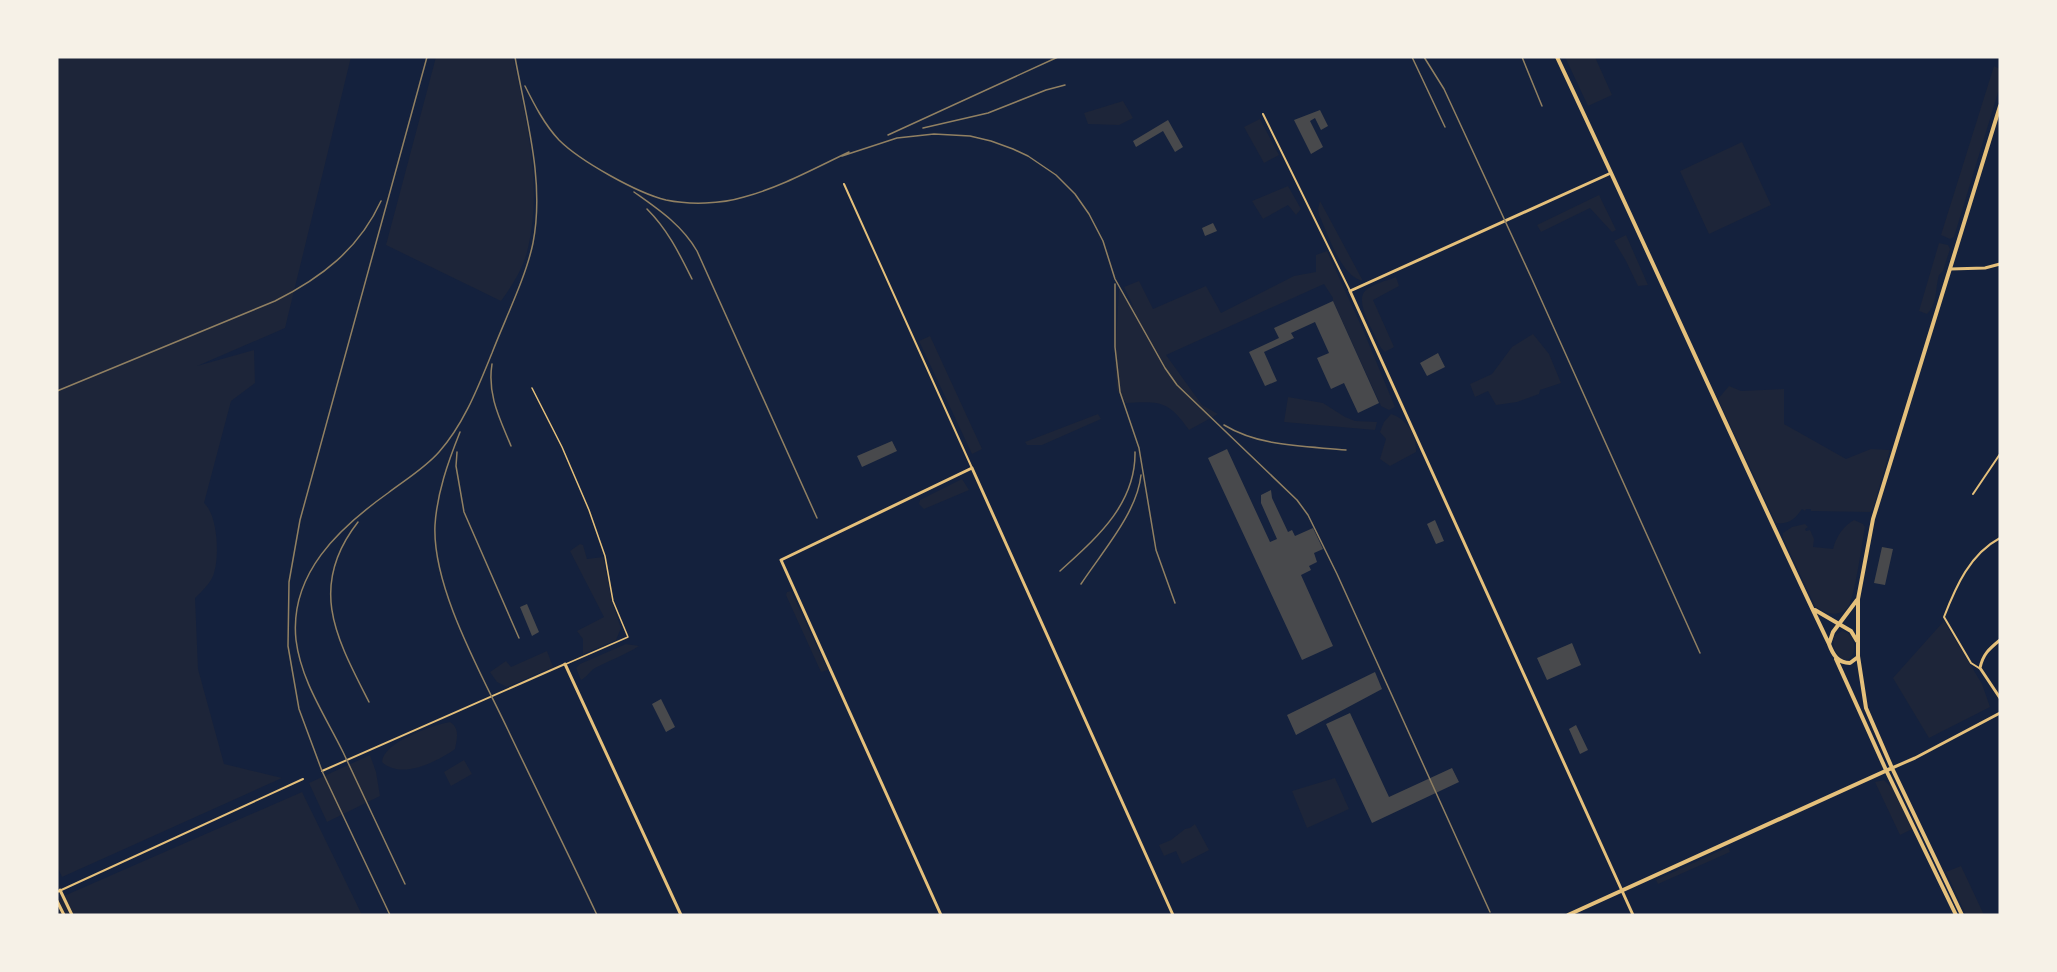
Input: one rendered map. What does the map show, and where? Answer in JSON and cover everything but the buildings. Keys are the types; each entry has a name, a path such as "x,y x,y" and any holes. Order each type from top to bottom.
{"main road":[{"path":"1557,57 1886,770 1956,915"},
{"path":"1962,915 1866,708 1858,656 1858,599 1869,535 2000,106"},
{"path":"1829,644 1833,632 1858,599"},
{"path":"1812,608 1851,631 1858,642"},
{"path":"1836,659 1850,663 1858,656"},
{"path":"1568,915 1892,768"}],"street":[{"path":"1263,114 1350,291 1633,915"},
{"path":"1350,291 1611,173"},
{"path":"844,183 1173,915"},
{"path":"1950,269 1985,268 2000,264"},
{"path":"1973,494 2000,454"},
{"path":"941,915 782,560 972,468"},
{"path":"2000,538 1989,544 1973,561 1956,586 1944,617 1971,663 1980,669 2000,698"},
{"path":"1980,669 1987,651 2000,640"},
{"path":"322,771 565,664 681,915"},
{"path":"1892,768 2000,713"},
{"path":"72,915 59,891 303,779"},
{"path":"57,901 64,915"}],"lane":[{"path":"532,388 562,447 589,510 605,556 613,601 628,637 565,664"}],"shaded area":[{"path":"57,57 351,57 285,328 197,366 254,350 255,383 231,401 204,503 209,509 215,527 217,559 213,576 195,598 198,669 224,764 282,778 62,877 57,866"},
{"path":"436,57 513,57 531,152 534,200 532,224 524,262 501,301 386,245"},
{"path":"1565,57 1595,57 1612,95 1588,106"},
{"path":"1994,66 2000,69 2000,86 1954,237 1950,239 1941,235"},
{"path":"1123,101 1133,118 1119,125 1088,124 1084,113"},
{"path":"1260,119 1279,155 1264,163 1244,127"},
{"path":"1742,142 1771,205 1709,234 1680,171"},
{"path":"1288,186 1301,209 1296,215 1288,205 1263,219 1252,201"},
{"path":"1599,195 1616,230 1612,232 1590,208 1541,232 1537,225"},
{"path":"1320,201 1363,281 1348,272 1336,254 1319,215"},
{"path":"1626,235 1648,285 1638,286 1614,241"},
{"path":"1939,243 1948,245 1950,249 1943,271 1939,275 1933,305 1927,314 1919,311"},
{"path":"1327,251 1395,407 1389,410 1381,406 1333,298 1324,284 1166,355 1202,405 1218,414 1189,430 1176,413 1163,405 1147,402 1126,403 1117,390 1115,364 1119,288 1134,308 1124,287 1139,281 1153,309 1206,286 1221,313 1294,276 1316,272 1316,255"},
{"path":"1396,277 1399,286 1373,300 1394,347 1385,352 1367,319 1362,296 1371,286"},
{"path":"1533,334 1549,354 1561,383 1540,390 1539,394 1517,402 1496,405 1488,391 1475,397 1470,384 1492,374 1512,347"},
{"path":"930,336 982,449 972,454 919,341"},
{"path":"1729,386 1741,391 1784,389 1784,424 1846,459 1871,449 1890,450 1873,509 1870,512 1811,511 1811,509 1805,511 1802,509 1791,520 1776,523 1718,399"},
{"path":"1288,397 1323,403 1355,421 1377,422 1375,430 1284,422"},
{"path":"1098,414 1101,419 1042,445 1027,445 1025,442"},
{"path":"1391,414 1397,416 1410,428 1415,440 1416,452 1390,466 1380,459 1386,439 1380,432 1384,422"},
{"path":"962,479 969,490 924,509 919,504 920,500"},
{"path":"1854,520 1865,527 1851,602 1841,613 1827,613 1815,606 1783,538 1783,533 1792,527 1805,524 1808,527 1806,531 1810,530 1814,539 1813,547 1833,549 1840,532"},
{"path":"580,544 583,545 587,559 603,557 612,602 621,628 616,640 583,654 583,639 577,631 604,617 570,551"},
{"path":"791,591 828,670 821,672 786,595"},
{"path":"1944,621 1982,684 1990,707 1929,738 1893,678"},
{"path":"1842,631 1849,634 1853,640 1854,652 1847,660 1838,655 1834,646 1834,636"},
{"path":"626,644 639,646 595,668 581,680 576,668 580,664"},
{"path":"547,651 553,667 507,687 497,682 490,672 506,661 511,667"},
{"path":"450,722 457,731 457,738 455,749 447,754 429,764 409,769 390,767 382,762 385,755 399,741"},
{"path":"370,755 376,772 380,796 327,822 309,783"},
{"path":"464,760 472,774 451,786 444,772"},
{"path":"1335,778 1349,809 1307,828 1292,791"},
{"path":"1884,780 1893,789 1912,829 1900,835 1875,782"},
{"path":"302,792 362,915 57,915 57,899"},
{"path":"1195,824 1209,850 1182,864 1176,851 1164,856 1159,845"},
{"path":"1728,847 1730,852 1658,884 1656,880"},
{"path":"1961,866 1984,915 1966,915 1946,872"}],"railway":[{"path":"390,915 322,771 299,709 288,646 289,582 300,520 427,57"},
{"path":"405,884 303,670 296,640 296,616 309,574 336,537 352,521 428,463 456,430 476,392 520,284 533,243 537,196 533,150 515,57"},
{"path":"888,135 1058,57"},
{"path":"1412,57 1445,127"},
{"path":"1424,57 1444,89 1700,653"},
{"path":"1522,57 1542,106"},
{"path":"923,128 988,113 1065,85"},
{"path":"525,86 549,127 568,148 594,166 640,191 666,200 705,203 744,197 785,183 849,152"},
{"path":"842,156 897,138 934,134 970,136 991,141 1028,156 1056,175 1075,194 1103,241 1115,279 1177,385 1297,500 1308,515 1490,912"},
{"path":"634,192 677,225 697,251 817,518"},
{"path":"57,391 292,292 323,272 350,248 362,234 381,201"},
{"path":"647,209 678,251 692,279"},
{"path":"1115,284 1115,347 1120,392 1139,448 1156,550 1175,603"},
{"path":"492,364 493,396 511,446"},
{"path":"1224,425 1252,438 1268,442 1346,450"},
{"path":"460,432 444,478 436,513 436,549 441,575 472,656 597,915"},
{"path":"457,452 456,466 464,512 519,638"},
{"path":"1060,571 1087,546 1121,505 1134,471 1135,452"},
{"path":"1081,584 1126,518 1133,504 1141,475"},
{"path":"358,522 343,546 334,569 331,591 332,613 347,656 369,702"}]}
